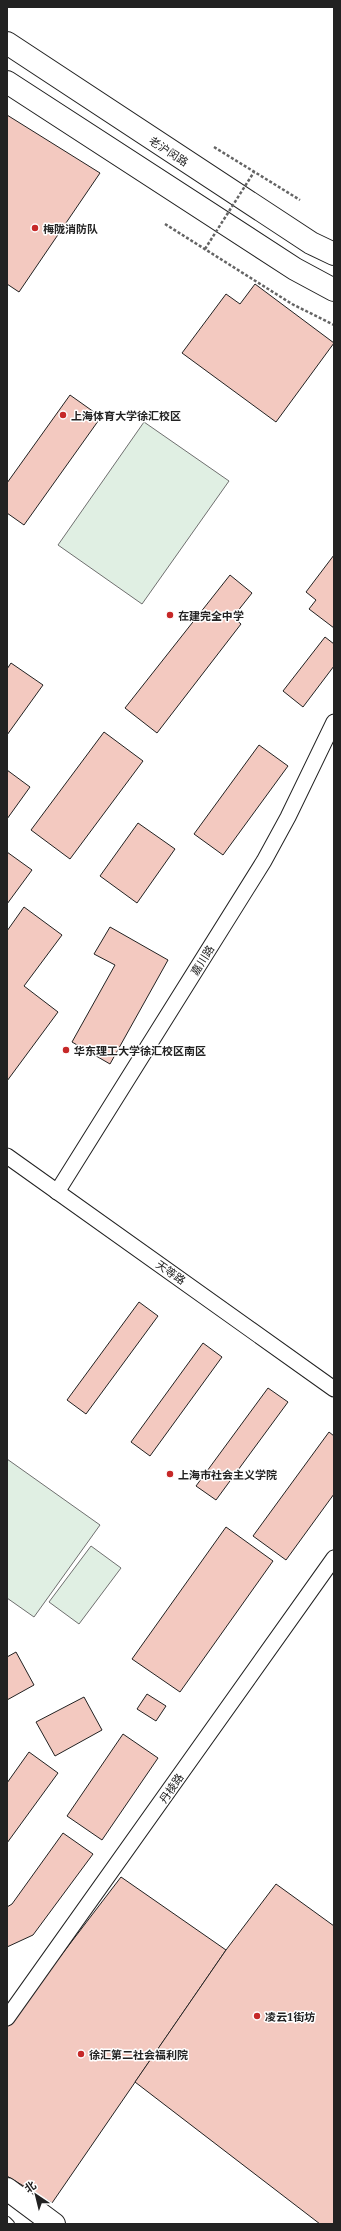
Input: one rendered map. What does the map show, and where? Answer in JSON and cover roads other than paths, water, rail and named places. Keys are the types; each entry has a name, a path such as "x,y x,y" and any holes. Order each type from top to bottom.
{"main road":[{"name":"老沪闵路","path":"7,43 311,243 334,254"},
{"path":"7,82 295,269 334,290"},
{"path":"7,2189 54,2224"}],"street":[{"name":"嘉川路","path":"57,1192 264,861 288,817 334,722"},
{"name":"天等路","path":"7,1156 334,1389"},
{"name":"丹棱路","path":"7,2018 334,1558"}],"place":[{"name":"梅陇消防队","path":"35,228"},
{"name":"上海体育大学徐汇校区","path":"63,415"},
{"name":"在建完全中学","path":"170,615"},
{"name":"华东理工大学徐汇校区南区","path":"66,1050"},
{"name":"上海市社会主义学院","path":"170,1474"},
{"name":"凌云1街坊","path":"257,2016"},
{"name":"徐汇第二社会福利院","path":"81,2054"}]}
